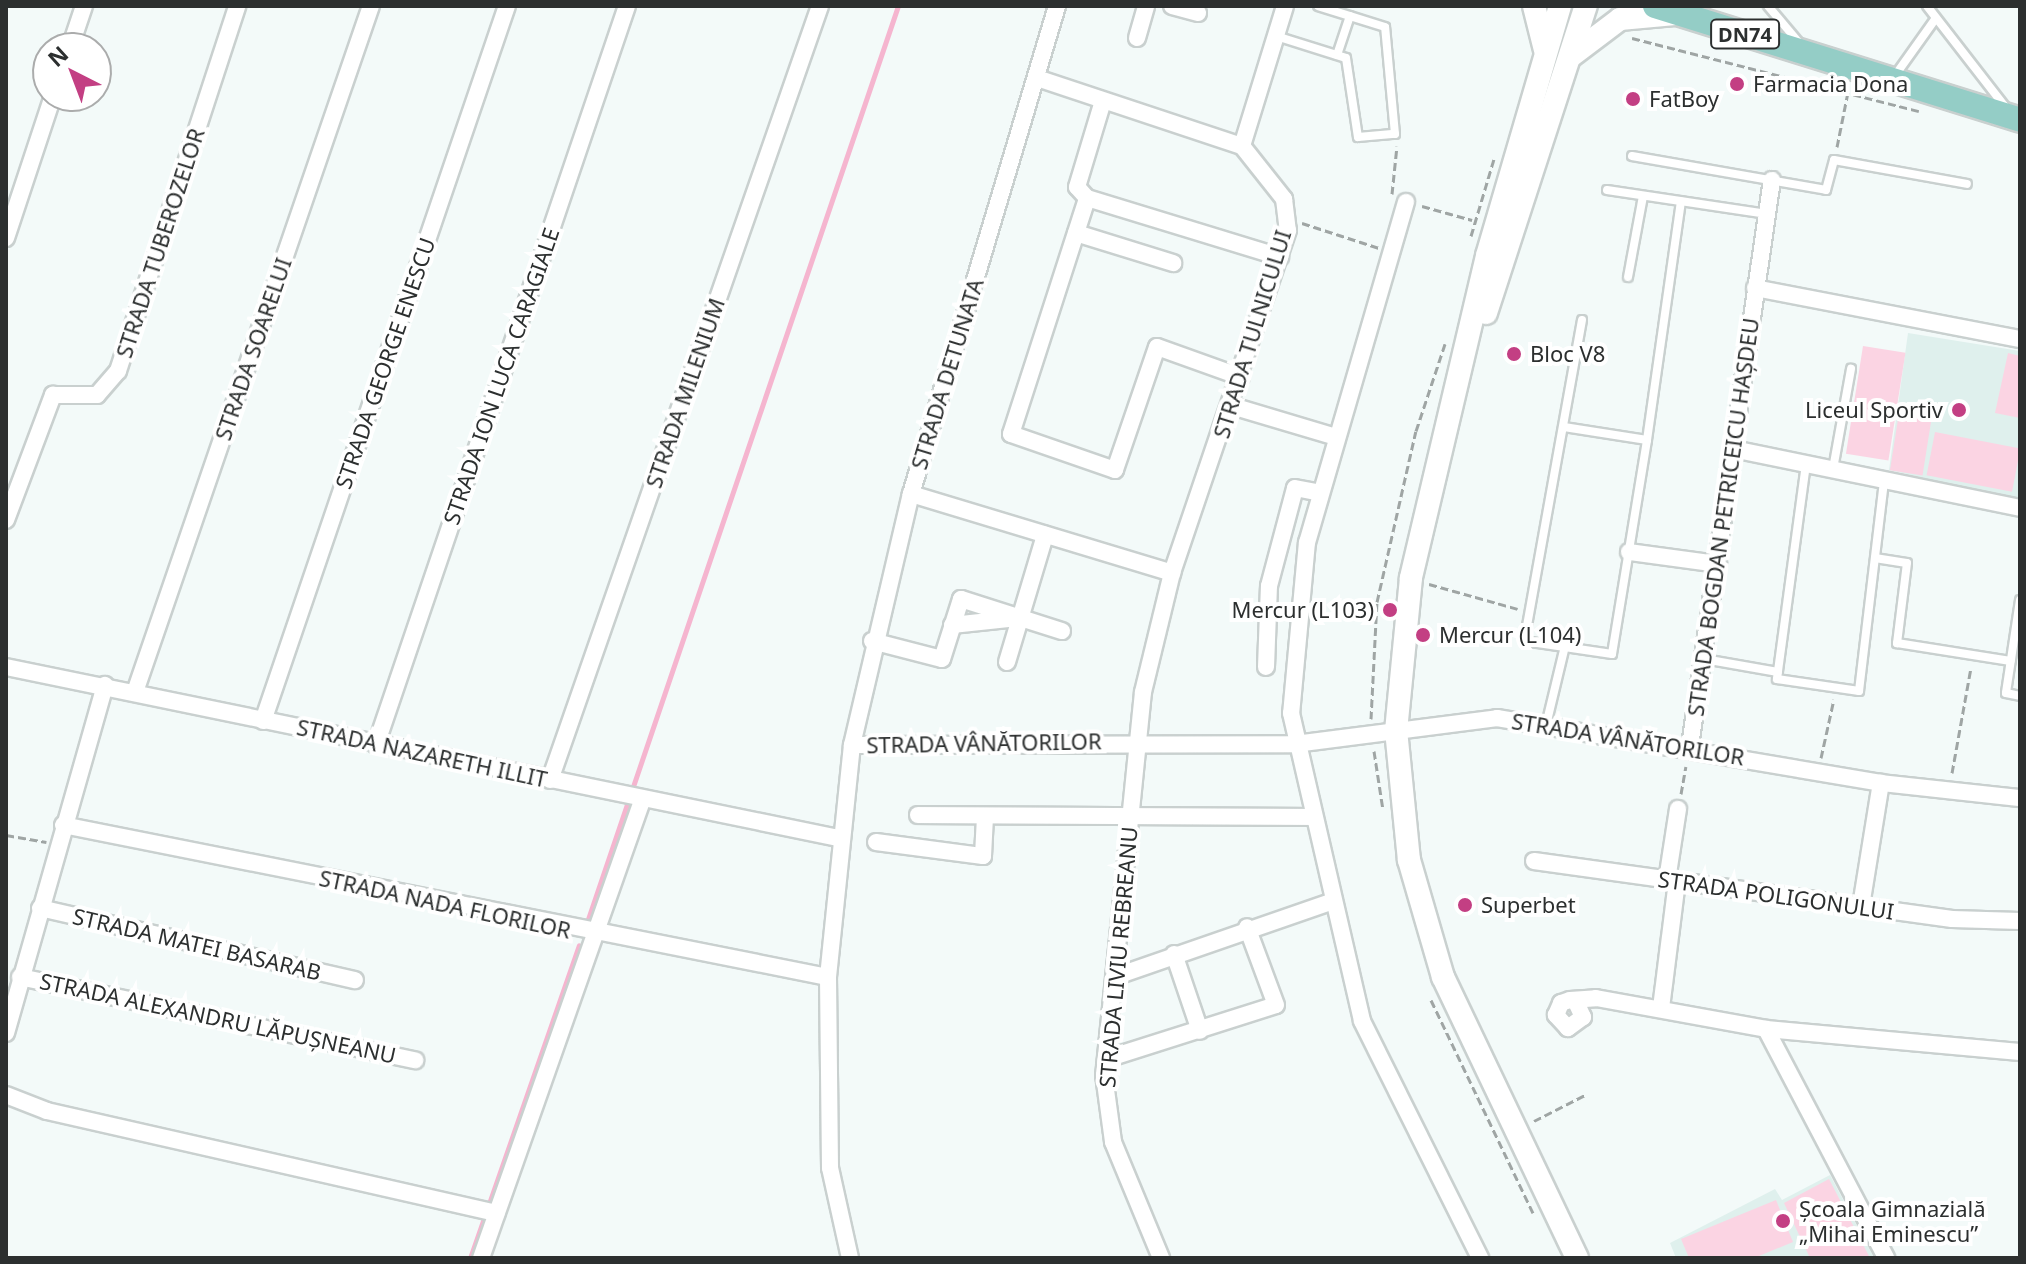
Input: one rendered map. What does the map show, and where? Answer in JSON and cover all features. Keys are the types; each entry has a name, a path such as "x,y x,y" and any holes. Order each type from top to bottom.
{"main road":[{"path":"1534,6 1556,58"},
{"path":"1471,348 1509,261 1556,58 1560,6"},
{"path":"1577,1258 1459,1020 1409,860 1396,730 1411,578 1471,348 1495,226 1556,58 1586,6"},
{"name":"DN74","path":"1655,6 1677,10 1809,55 2017,119"},
{"path":"1556,58 1620,19 1677,10"}],"street":[{"path":"75,32 84,6"},
{"name":"STRADA TUBEROZELOR","path":"6,520 53,395 97,395 118,371 237,6"},
{"name":"STRADA SOARELUI","path":"135,692 371,6"},
{"name":"STRADA GEORGE ENESCU","path":"263,721 507,6"},
{"name":"STRADA ION LUCA CARAGIALE","path":"376,745 627,6"},
{"name":"STRADA MILENIUM","path":"550,780 820,6"},
{"name":"STRADA DETUNATA","path":"850,1258 830,1168 828,977 838,838 852,745 872,641 911,494 1057,6"},
{"path":"1137,38 1146,6"},
{"path":"1172,6 1198,13"},
{"path":"1242,146 1285,6"},
{"name":"STRADA TULNICULUI","path":"1037,78 1242,146 1266,167 1287,218 1280,257 1232,406 1172,573 1137,742"},
{"path":"1103,101 1077,187 1087,198 1280,257"},
{"path":"6,238 48,112"},
{"name":"STRADA BOGDAN PETRICEICU HAȘDEU","path":"1690,746 1772,180"},
{"path":"1087,198 1011,434 1115,470 1157,347 1241,377"},
{"path":"1406,202 1307,542 1293,682 1295,744 1362,1021 1480,1258"},
{"path":"1076,233 1173,263"},
{"name":"STRADA BOGDAN PETRICEICU HAȘDEU","path":"1755,288 2020,339"},
{"path":"1232,406 1336,437"},
{"path":"1733,449 2020,508"},
{"path":"1266,667 1269,586 1295,488 1321,493"},
{"path":"911,494 1172,573"},
{"path":"1007,662 1045,535"},
{"path":"1629,552 1718,564"},
{"path":"872,641 942,659 961,599 1062,631"},
{"path":"952,625 1020,618"},
{"name":"STRADA NAZARETH ILLIT","path":"6,667 838,838"},
{"path":"6,1033 105,685"},
{"name":"STRADA VÂNĂTORILOR","path":"852,745 1295,744 1372,735 1460,719 1547,721 1818,773 2020,798"},
{"name":"STRADA LIVIU REBREANU","path":"1137,742 1106,1059 1113,1142 1161,1258"},
{"path":"1861,906 1881,783"},
{"path":"481,1258 643,799"},
{"path":"1661,1008 1678,809"},
{"path":"918,815 1311,817"},
{"path":"876,842 983,856 985,816"},
{"name":"STRADA NADA FLORILOR","path":"63,825 596,935 828,977"},
{"name":"STRADA POLIGONULUI","path":"1534,861 1861,906 2020,921"},
{"path":"1114,977 1247,927 1331,902"},
{"name":"STRADA MATEI BASARAB","path":"40,908 355,980"},
{"path":"1106,1059 1276,1005 1247,927"},
{"path":"1174,954 1200,1031"},
{"name":"STRADA ALEXANDRU LĂPUȘNEANU","path":"20,977 415,1060"},
{"path":"1579,1006 1596,998 1766,1029 2020,1052"},
{"path":"1766,1029 1886,1258"},
{"path":"6,1095 47,1111 497,1213"}],"lane":[{"path":"1276,36 1346,58 1358,137 1395,134 1385,27 1318,6"},
{"path":"1768,6 1809,55"},
{"path":"1927,6 2017,119"},
{"path":"1337,55 1350,16"},
{"path":"1891,80 1914,59 1936,18"},
{"path":"1632,156 1826,190 1834,160 1967,184"},
{"path":"1607,190 1767,214"},
{"path":"1628,277 1643,196"},
{"path":"1582,320 1524,641 1612,654 1681,201"},
{"path":"1833,469 1851,369"},
{"path":"1564,427 1647,440"},
{"path":"1806,464 1777,679 1859,691 1884,480"},
{"path":"1875,558 1907,563 1897,643 2011,661"},
{"path":"2020,600 2006,693 2020,696"},
{"path":"1547,721 1565,646"},
{"path":"1704,659 1778,672"}],"path":[{"path":"1623,35 1923,112"},
{"path":"1834,160 1848,92"},
{"path":"1395,134 1391,198 1495,226"},
{"path":"1470,245 1473,220 1499,145"},
{"path":"1287,218 1391,252"},
{"path":"1386,824 1372,735 1377,602 1416,431 1446,341"},
{"path":"1427,600 1428,582 1530,612"},
{"path":"1948,791 1973,655"},
{"path":"1818,773 1836,688"},
{"path":"1678,809 1690,746"},
{"path":"6,835 58,844"},
{"path":"1428,991 1458,1067 1534,1216"},
{"path":"1513,1131 1585,1095"}],"shaded area":[{"name":"Liceul Sportiv","path":"1908,333 2020,351 2020,500 1889,470"},
{"path":"1863,346 1905,353 1888,460 1846,454"},
{"path":"2008,353 2020,356 2020,418 1995,413"},
{"path":"1899,413 1932,418 1923,475 1890,470"},
{"path":"1935,432 2020,449 2012,492 1927,475"},
{"name":"Școala Gimnazială „Mihai Eminescu”","path":"1830,1175 1874,1258 1676,1258 1670,1243 1775,1189 1782,1200"},
{"path":"1829,1179 1870,1258 1810,1258 1784,1203"},
{"path":"1776,1200 1793,1242 1754,1258 1689,1258 1681,1239"}],"waterway":[{"path":"588,919 898,6"},
{"path":"470,1258 579,945"}],"place":[{"name":"Farmacia Dona","path":"1737,84"},
{"name":"FatBoy","path":"1633,99"},
{"name":"Bloc V8","path":"1514,354"},
{"name":"Liceul Sportiv","path":"1959,410"},
{"name":"Mercur (L103)","path":"1390,610"},
{"name":"Mercur (L104)","path":"1423,635"},
{"name":"Superbet","path":"1465,905"},
{"name":"Școala Gimnazială „Mihai Eminescu”","path":"1783,1221"}]}
